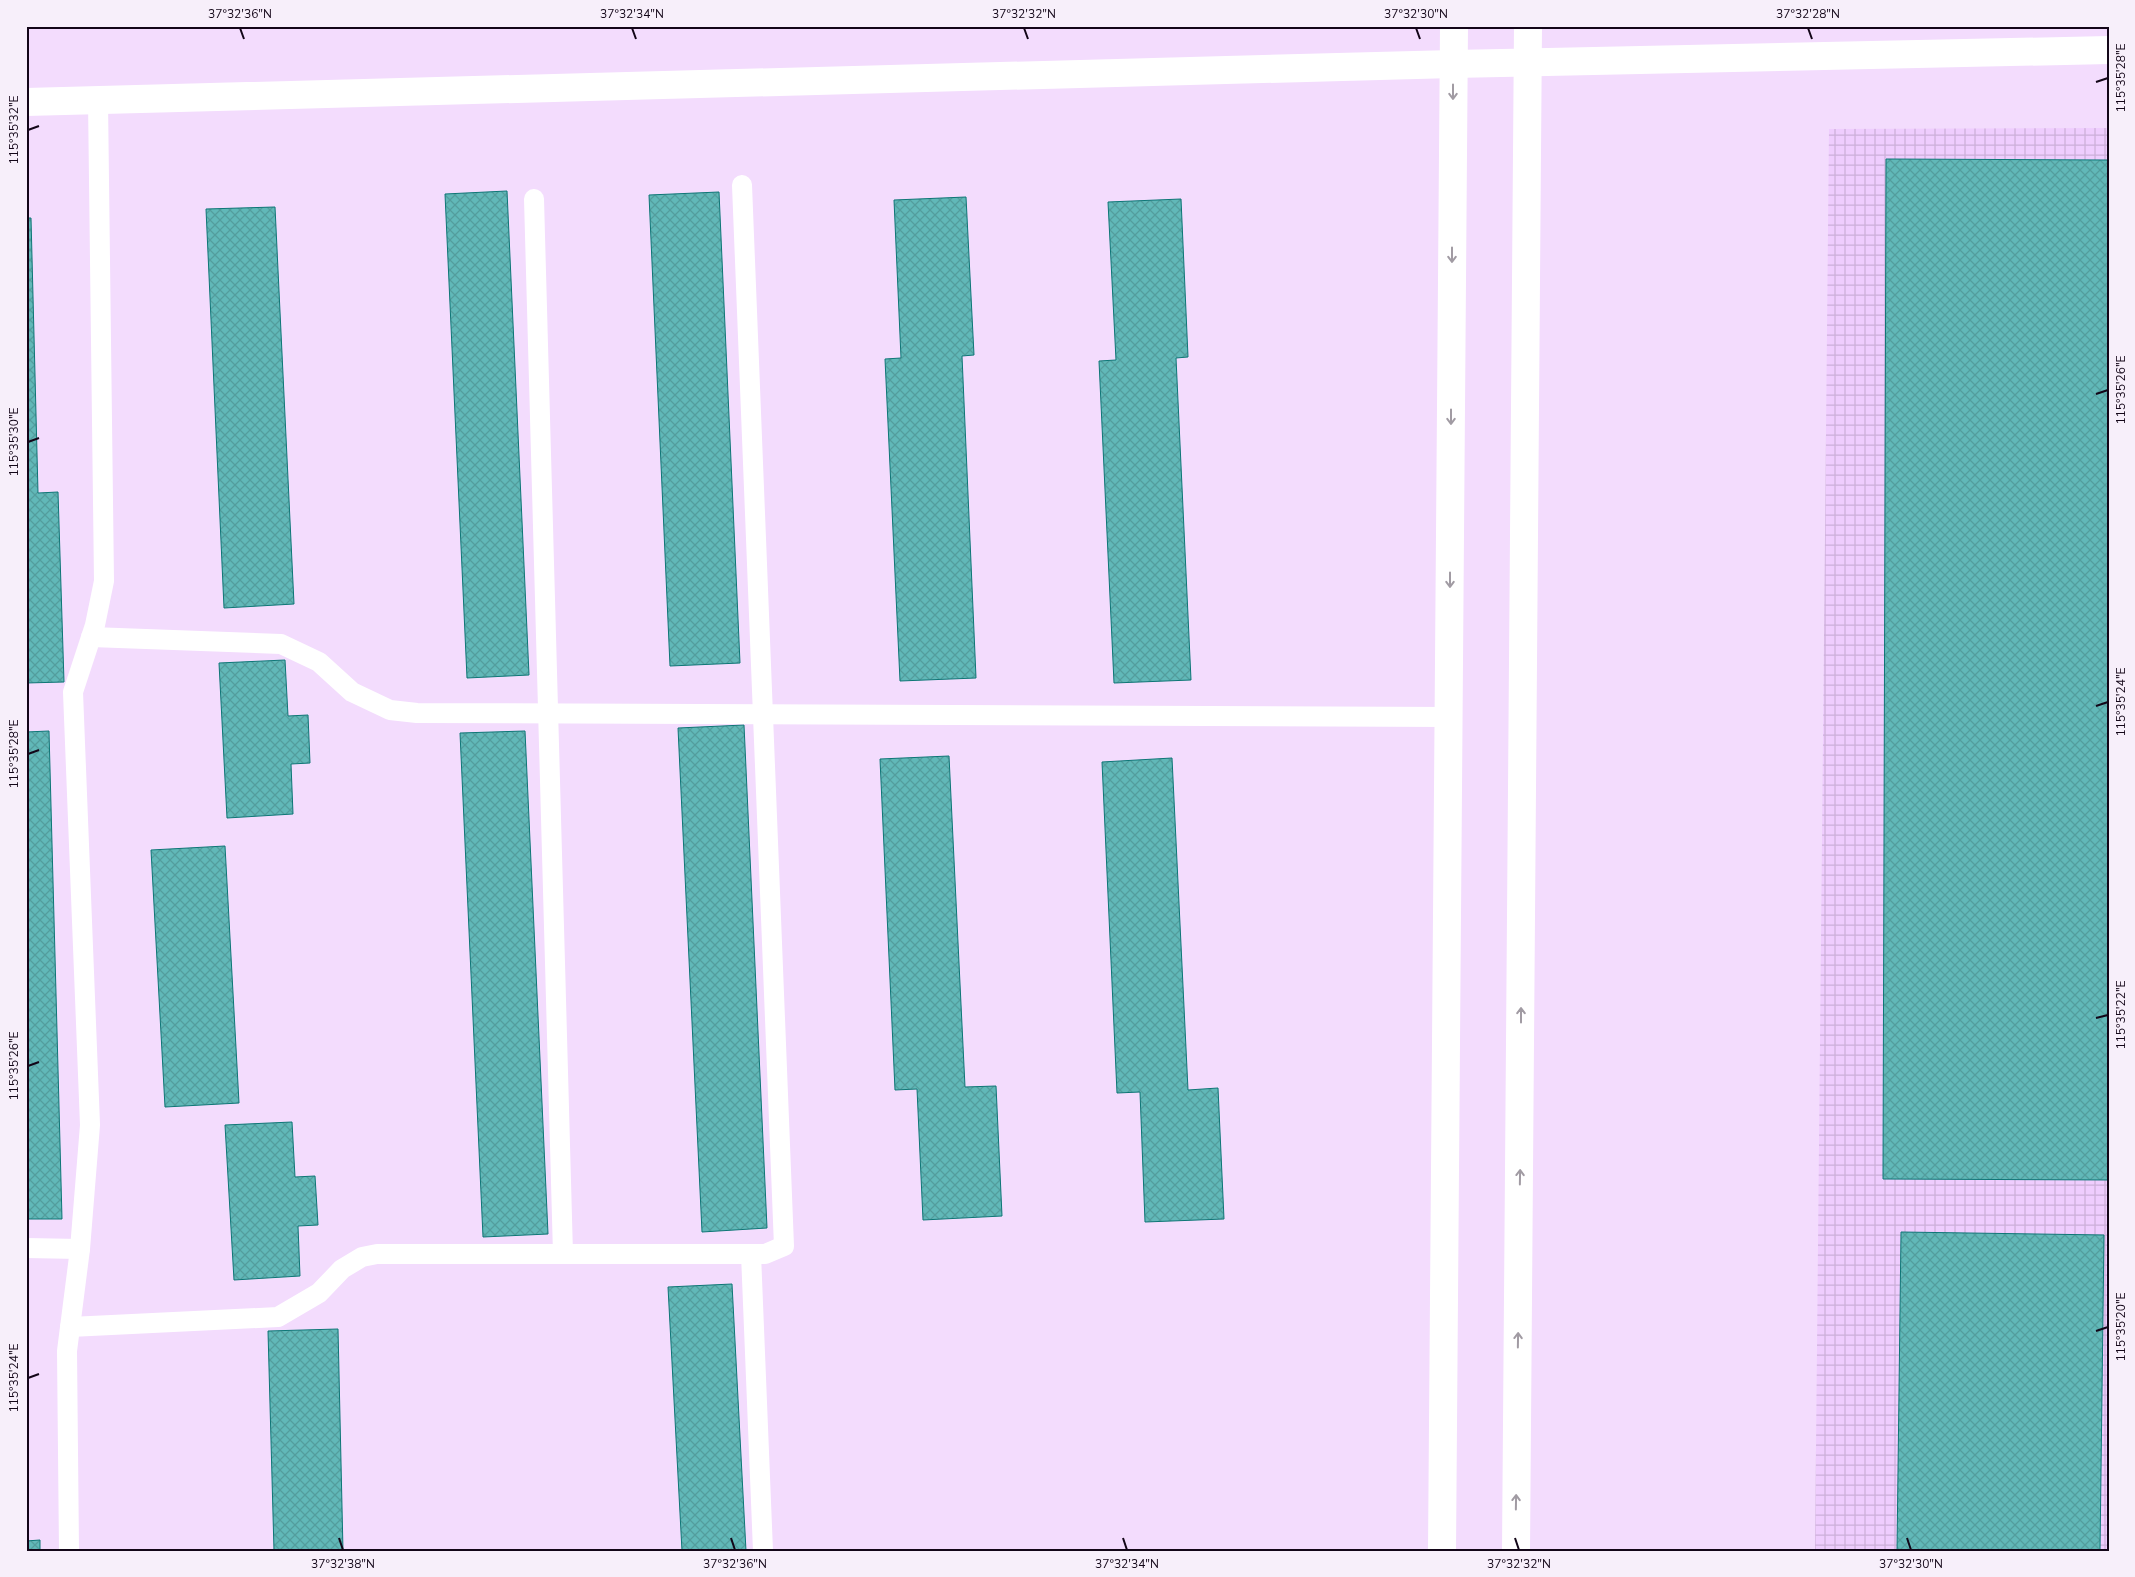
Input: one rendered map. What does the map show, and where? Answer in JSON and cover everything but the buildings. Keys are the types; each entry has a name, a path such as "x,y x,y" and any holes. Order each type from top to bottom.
{"main road":[{"path":"1442,1551 1454,26"},
{"path":"1516,1551 1528,26"},
{"path":"26,102 1454,64 2109,50"}],"lane":[{"path":"69,1551 66,1351 80,1249 90,1125 73,692 91,637 104,581 98,100"},
{"path":"70,1328 278,1317 319,1293 342,1269 362,1257 377,1254 766,1254 784,1246 742,185"},
{"path":"534,199 563,1254"},
{"path":"91,637 281,644 319,662 352,692 390,710 417,713 1449,717"},
{"path":"26,1248 80,1249"},
{"path":"751,1254 763,1551"}],"shaded area":[{"path":"2109,128 2109,1551 1815,1551 1829,129"}]}
